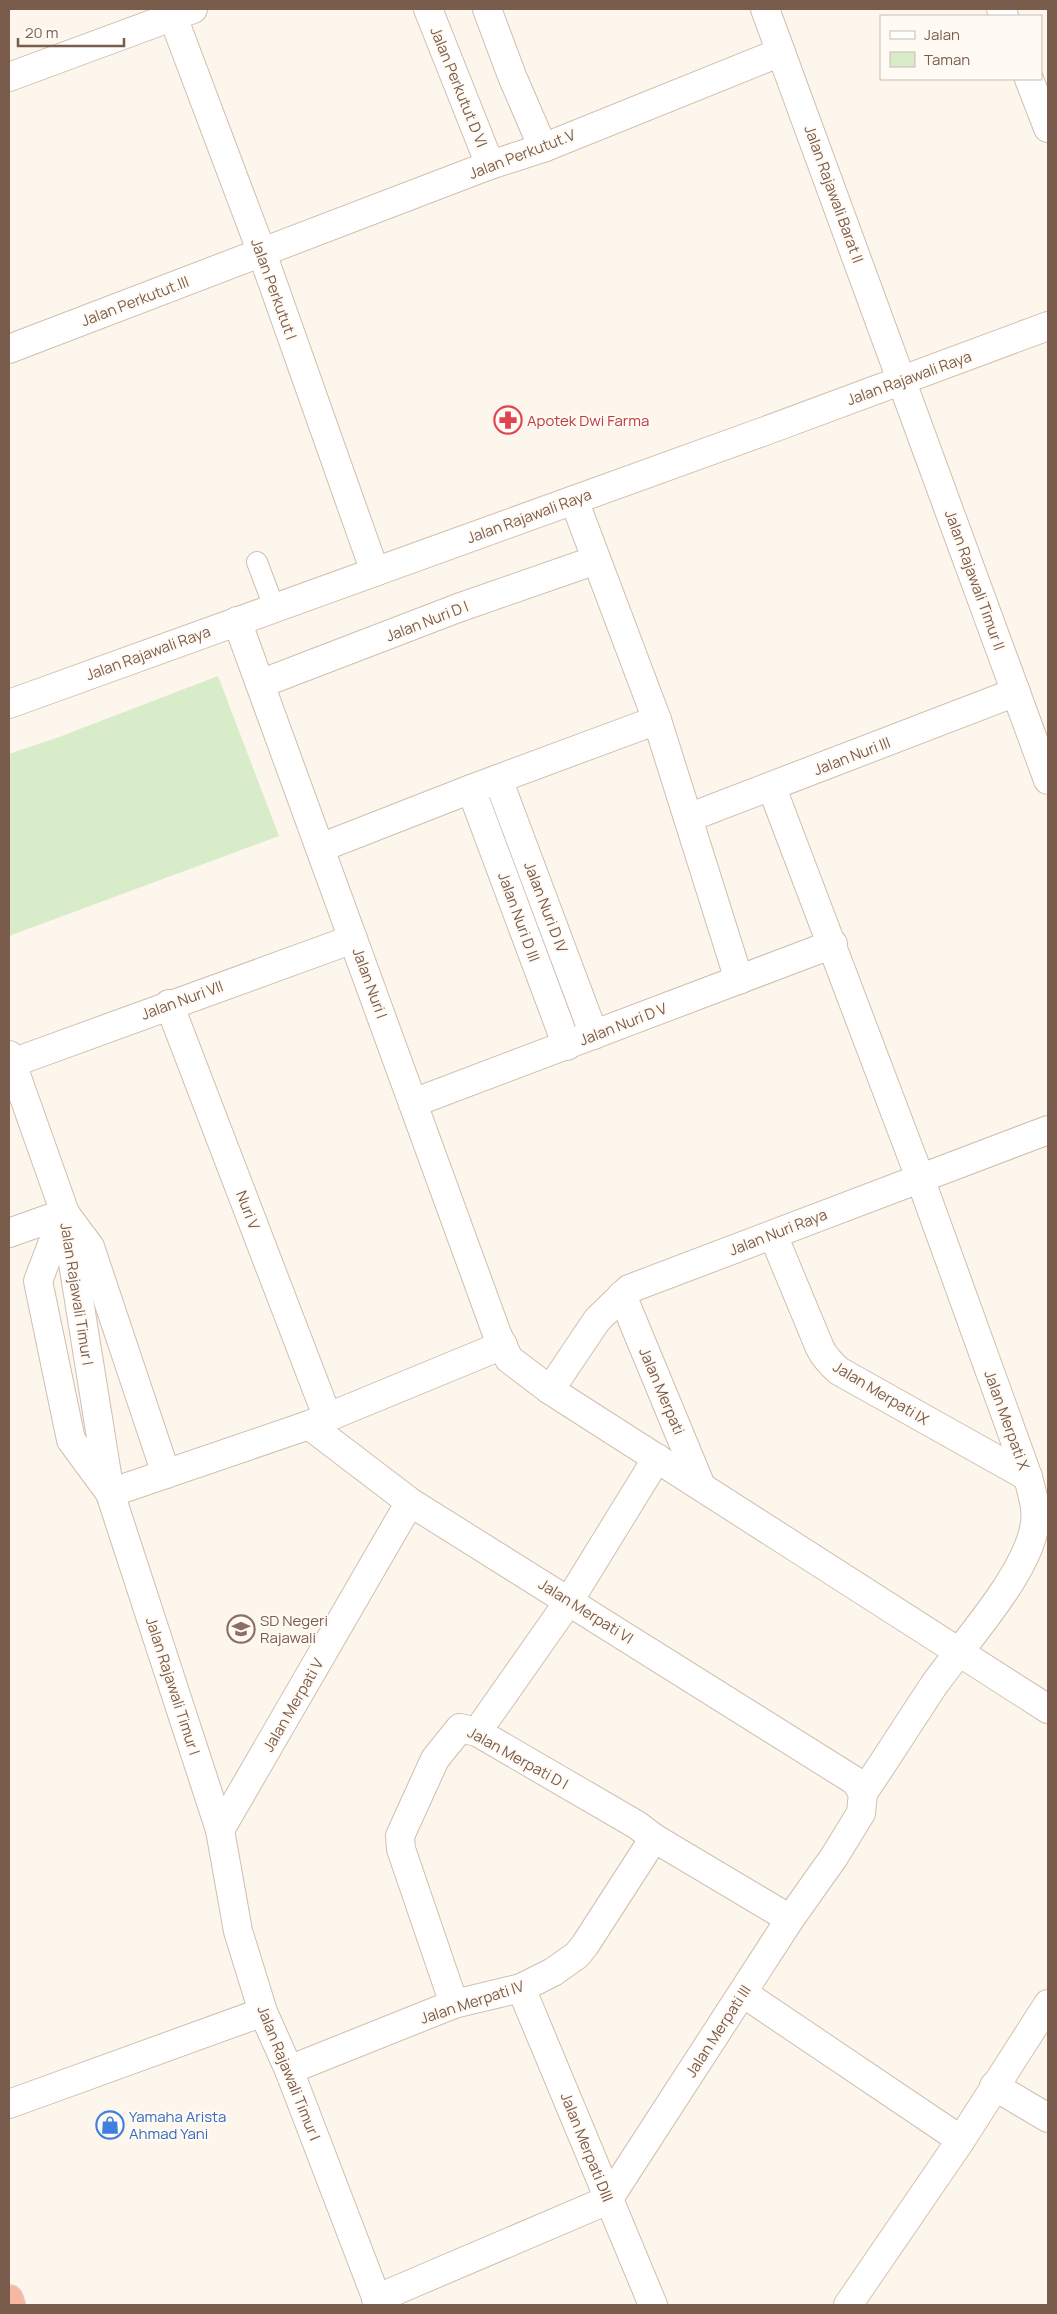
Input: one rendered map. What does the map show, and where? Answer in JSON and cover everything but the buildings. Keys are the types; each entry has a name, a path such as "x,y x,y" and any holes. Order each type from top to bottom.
{"highway":[{"path":"9,2299 11,2305"}],"street":[{"name":"Jalan Perkutut D VI","path":"428,9 490,165"},
{"path":"487,9 512,76 544,148"},
{"name":"Jalan Rajawali Barat II","path":"765,9 902,380"},
{"path":"9,77 178,11"},
{"name":"Jalan Perkutut I","path":"178,11 374,572"},
{"name":"Jalan Perkutut.V","path":"262,253 490,165 544,148 781,52"},
{"path":"1029,80 1048,128"},
{"name":"Jalan Perkutut.III","path":"10,342 262,253"},
{"name":"Jalan Rajawali Raya","path":"9,704 1048,326"},
{"name":"Jalan Rajawali Timur II","path":"902,380 1048,780"},
{"path":"574,500 657,720 739,980"},
{"name":"Jalan Nuri D I","path":"260,684 458,608 596,560"},
{"name":"Jalan Nuri I","path":"237,621 413,1103 509,1359 550,1390 1048,1708"},
{"name":"Jalan Nuri III","path":"688,818 772,788 1016,692"},
{"path":"320,848 471,789 657,720"},
{"name":"Jalan Nuri D IV","path":"498,779 594,1035"},
{"name":"Jalan Merpati X","path":"772,788 833,944 920,1178 1028,1478 1037,1514 1033,1535 1022,1561 961,1651"},
{"name":"Jalan Nuri D III","path":"471,789 567,1046"},
{"name":"Jalan Nuri VII","path":"10,1059 353,939"},
{"name":"Jalan Nuri D V","path":"413,1103 833,944"},
{"name":"Nuri V","path":"169,1004 318,1420"},
{"name":"Jalan Rajawali Timur I","path":"10,1059 65,1213 110,1493 220,1830 238,1931 263,2012 289,2070 377,2302"},
{"name":"Jalan Nuri Raya","path":"550,1390 597,1320 629,1289 1048,1130"},
{"path":"65,1213 38,1281 71,1440 110,1493 318,1420 503,1345"},
{"path":"65,1213 90,1248 166,1474"},
{"path":"9,1234 65,1213"},
{"name":"Jalan Merpati IX","path":"772,1235 820,1348 831,1364 839,1371 1028,1478"},
{"name":"Jalan Merpati","path":"622,1295 701,1486"},
{"name":"Jalan Merpati VI","path":"318,1420 410,1502 856,1781 863,1793"},
{"path":"477,1732 570,1601 657,1458"},
{"name":"Jalan Merpati V","path":"220,1830 410,1502"},
{"name":"Jalan Merpati III","path":"608,2200 790,1919 834,1857 862,1813 863,1793 934,1685 961,1651"},
{"name":"Jalan Merpati D I","path":"454,2004 401,1849 400,1836 435,1759 452,1734 460,1728 477,1732 637,1825 654,1838 790,1919"},
{"name":"Jalan Merpati IV","path":"289,2070 454,2004 521,1988 553,1972 577,1955 654,1838"},
{"name":"Jalan Merpati DIII","path":"521,1988 653,2305"},
{"path":"742,1993 961,2140"},
{"path":"848,2305 961,2140 1048,2004"},
{"path":"9,2104 263,2012"},
{"path":"994,2086 1048,2118"},
{"path":"377,2302 608,2200"},
{"path":"9,2294 19,2305"}],"lane":[{"path":"257,562 274,607"}],"green space":[{"path":"218,676 279,836 9,936 9,754 59,737"}],"place":[{"name":"Apotek Dwi Farma","path":"508,420"},
{"name":"SD Negeri Rajawali","path":"241,1629"},
{"name":"Yamaha Arista Ahmad Yani","path":"110,2125"}]}
